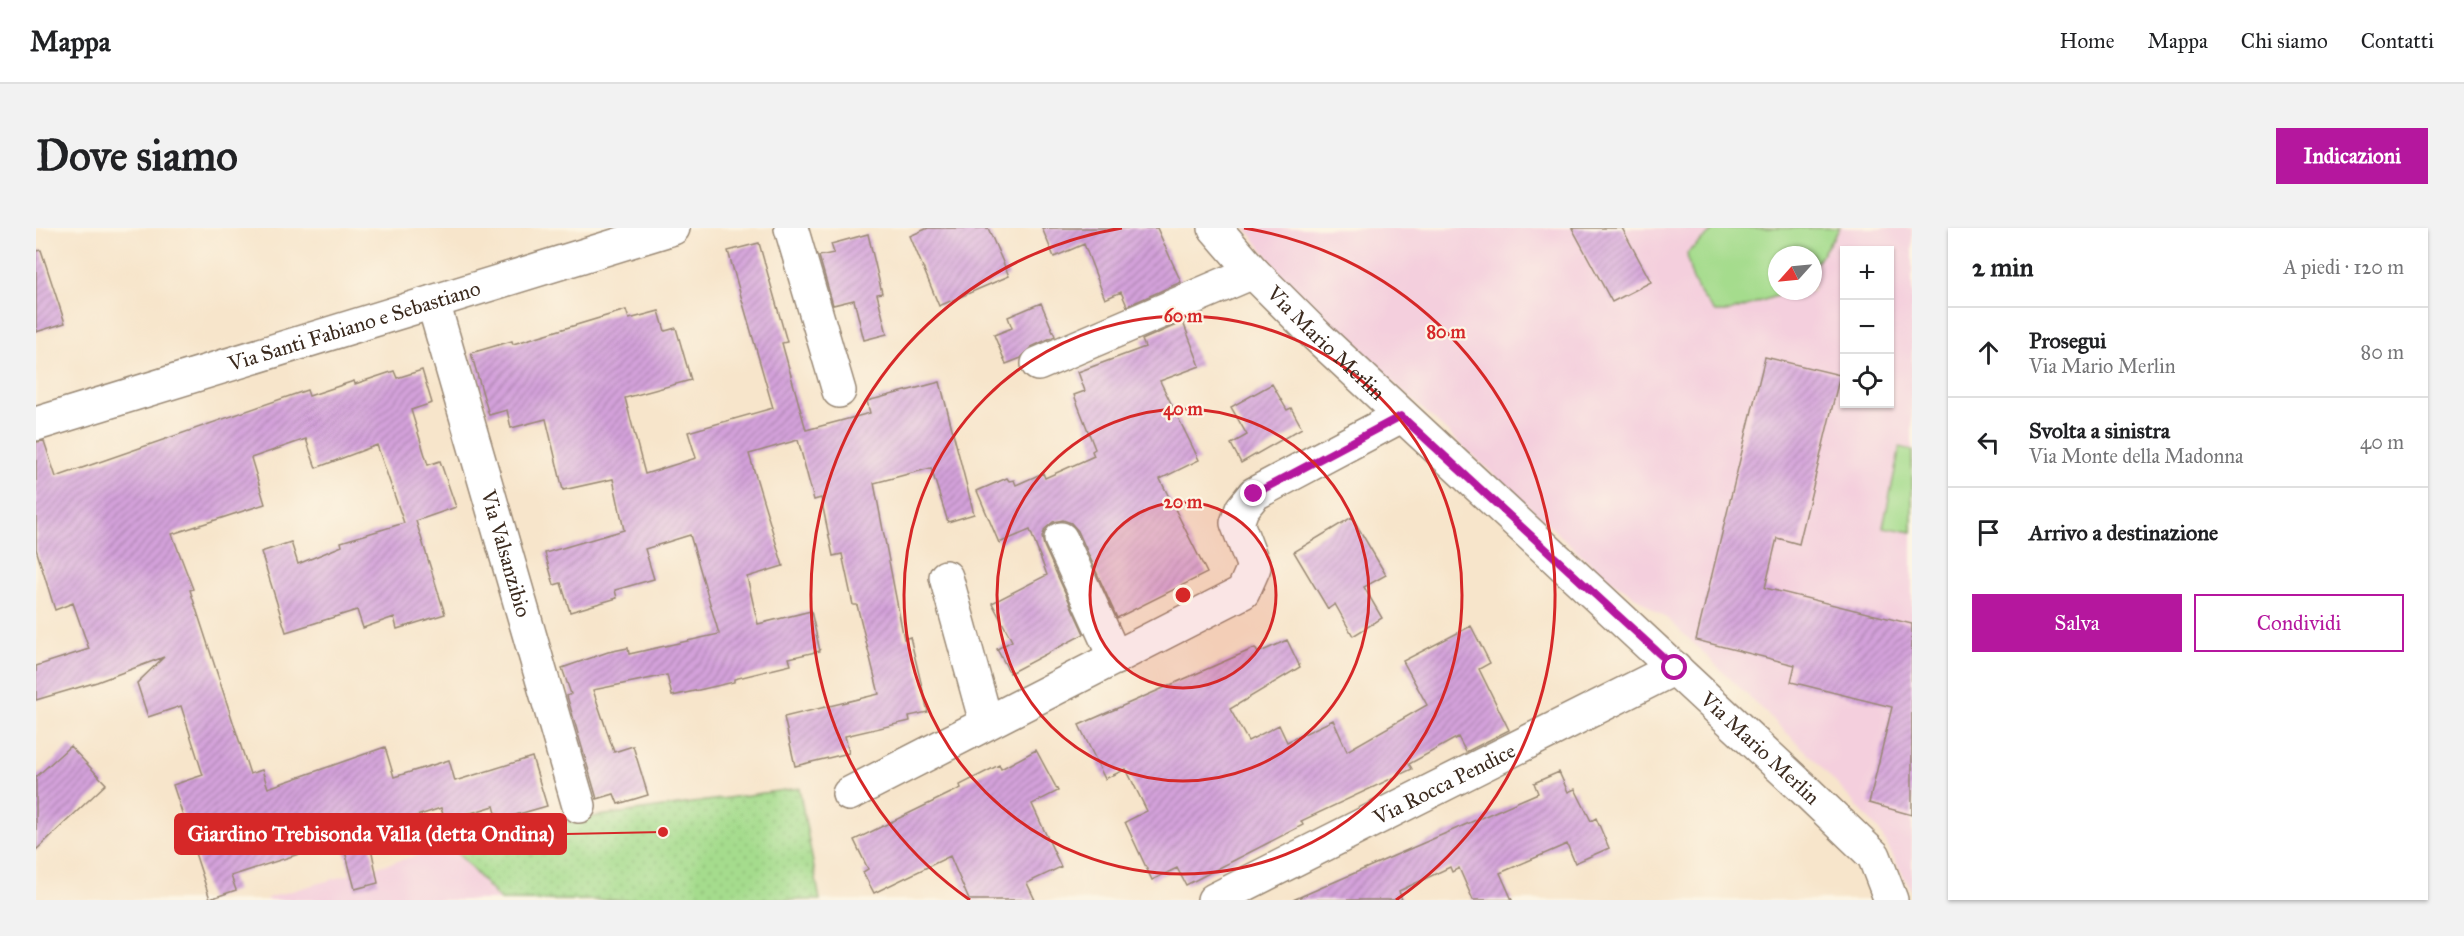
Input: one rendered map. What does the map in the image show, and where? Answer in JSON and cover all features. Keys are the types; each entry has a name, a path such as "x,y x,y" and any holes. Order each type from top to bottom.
{"street":[{"name":"Via Santi Fabiano e Sebastiano","path":"36,424 673,228"},
{"path":"791,228 839,391"},
{"name":"Via Mario Merlin","path":"1215,228 1253,273 1401,416 1675,668 1874,856 1881,897"},
{"name":"Via Mario Merlin","path":"1038,364 1253,273"},
{"name":"Via Valsanzibio","path":"433,302 579,806"},
{"path":"849,794 1243,592 1254,567 1237,523 1242,509 1254,494 1401,416"},
{"path":"1061,539 1115,658"},
{"path":"946,577 986,722"},
{"name":"Via Rocca Pendice","path":"1214,900 1675,668"}],"shaded area":[{"path":"1246,228 1912,228 1912,891 1878,829 1813,758 1669,620 1601,573 1292,289"},
{"path":"451,846 500,900 265,900 270,897"}],"green space":[{"path":"1716,228 1840,228 1822,254 1822,246 1768,246 1768,299 1729,312 1715,312 1704,299 1695,285 1687,253"},
{"path":"1900,447 1912,450 1912,532 1883,527"},
{"path":"799,788 820,900 500,900 451,846 585,818"}],"building":[{"path":"928,228 988,228 1009,276 939,306 910,236"},
{"path":"1042,228 1157,228 1181,282 1127,306 1121,292 1105,299 1084,244 1054,257"},
{"path":"1572,228 1622,228 1651,282 1612,302"},
{"path":"868,234 882,293 877,294 887,334 864,340 854,300 833,305 819,256 834,253 831,244"},
{"path":"759,243 787,342 782,343 806,430 870,413 867,401 940,382 974,514 948,522 931,468 874,483 904,639 910,637 928,712 909,716 910,721 845,736 849,753 795,766 784,717 879,694 857,605 853,605 842,554 833,556 821,498 814,500 798,440 749,454 783,566 747,577 758,624 811,611 820,651 789,658 791,665 734,679 734,682 672,696 667,675 593,690 614,752 633,746 648,795 618,804 614,794 597,799 567,696 571,694 562,668 608,652 628,648 629,654 719,634 690,535 645,549 654,579 615,590 617,598 570,612 561,583 554,585 545,553 624,530 613,479 563,490 546,419 511,428 507,410 489,415 471,353 512,341 513,344 626,310 629,319 659,311 665,331 676,328 691,380 625,398 645,474 696,458 688,432 773,408 728,251"},
{"path":"41,250 65,323 36,332 36,251"},
{"path":"1041,303 1055,336 1031,347 1021,358 1006,364 994,335 1012,328 1008,317"},
{"path":"1183,322 1200,366 1160,381 1199,460 1160,479 1207,573 1117,618 1078,531 1071,523 1063,520 1053,522 1045,529 1042,537 1044,546 1084,634 1010,673 997,649 1012,641 992,603 1047,575 1030,530 999,543 977,491 1007,478 1009,481 1014,480 1016,485 1043,473 1045,478 1094,456 1092,451 1095,449 1074,395 1085,391 1078,372 1145,347 1142,340"},
{"path":"1765,357 1840,375 1799,544 1777,538 1765,588 1912,624 1912,815 1869,803 1892,707 1791,682 1795,665 1696,640"},
{"path":"422,370 432,403 411,410 428,465 440,461 456,507 416,521 445,614 397,629 394,617 363,628 357,610 286,632 261,552 291,542 298,564 342,546 341,542 404,523 377,445 316,468 306,439 251,458 265,504 172,534 193,589 190,590 250,774 262,770 268,788 385,747 394,777 449,760 455,781 532,757 547,806 498,820 494,806 445,821 441,808 368,832 378,883 355,889 342,840 231,876 236,890 210,899 173,785 203,775 181,706 148,717 137,683 164,657 97,682 36,700 36,666 89,649 73,603 55,610 36,549 36,442 44,441 56,477 307,390 309,396 394,371 397,378"},
{"path":"1272,384 1287,410 1291,408 1302,428 1241,463 1231,444 1247,435 1231,407"},
{"path":"1352,517 1386,575 1364,587 1382,618 1353,636 1335,604 1328,609 1294,552"},
{"path":"1471,626 1490,663 1479,669 1509,730 1466,752 1458,737 1409,764 1412,769 1301,821 1303,825 1186,885 1177,868 1152,880 1125,822 1147,811 1126,769 1105,779 1079,725 1255,648 1258,653 1287,640 1300,667 1230,709 1248,741 1279,725 1287,742 1333,720 1347,751 1427,705 1403,661"},
{"path":"70,746 106,784 36,850 36,777"},
{"path":"1036,750 1058,791 1032,804 1061,867 1027,883 1035,900 969,900 950,856 874,893 863,872 868,869 854,840 961,788 960,785 999,765 1001,769"},
{"path":"1559,772 1568,792 1575,789 1591,821 1596,818 1609,848 1575,863 1567,844 1500,873 1512,900 1473,900 1459,868 1452,872 1450,867 1399,891 1402,900 1293,900 1538,793 1534,783"}],"place":[{"name":"Giardino Trebisonda Valla (detta Ondina)","path":"663,832"}],"route":[{"path":"1254,494 1401,416 1675,668"}]}
